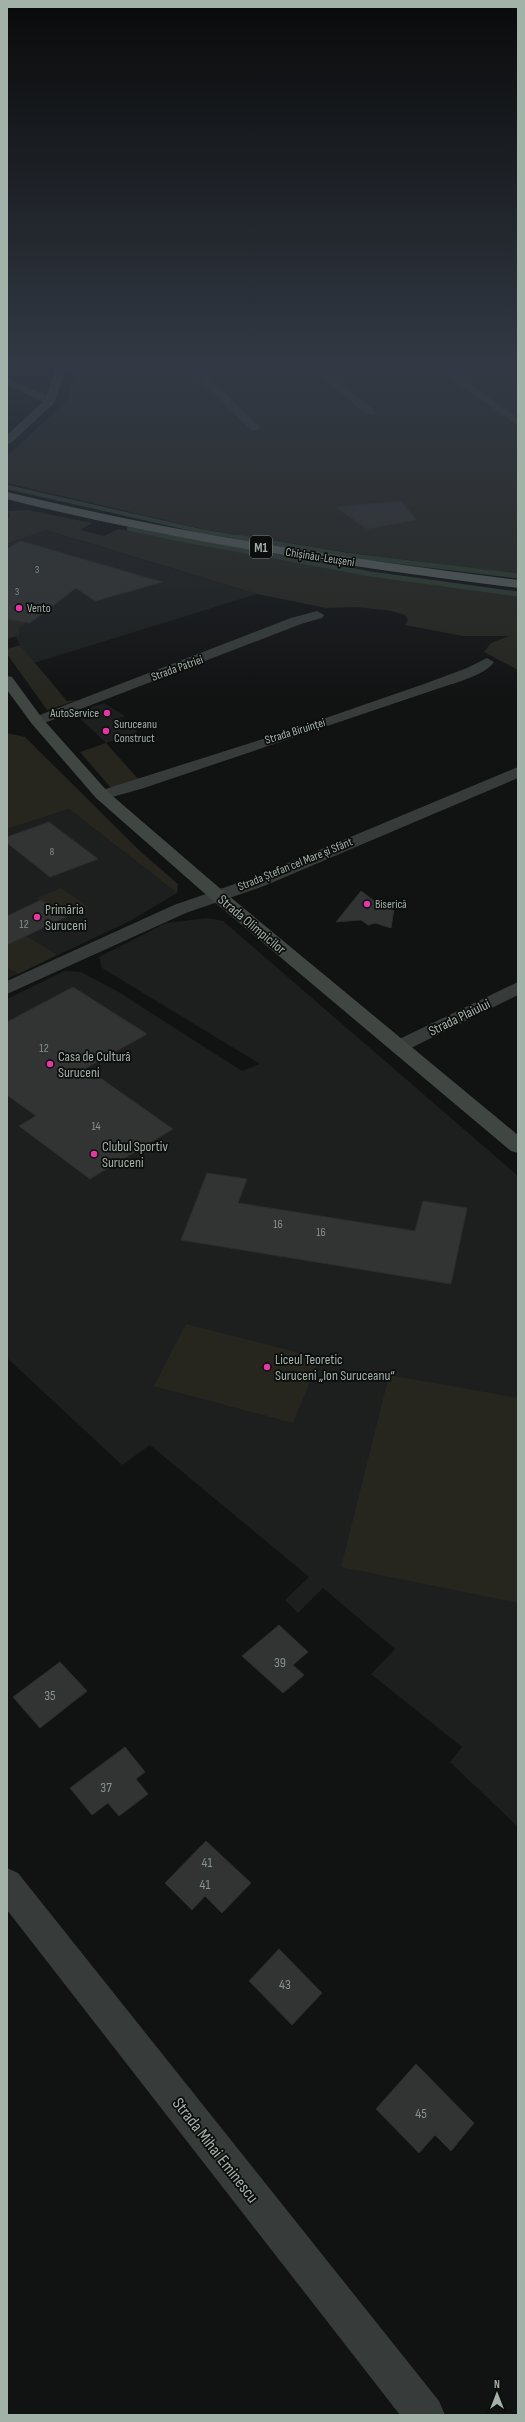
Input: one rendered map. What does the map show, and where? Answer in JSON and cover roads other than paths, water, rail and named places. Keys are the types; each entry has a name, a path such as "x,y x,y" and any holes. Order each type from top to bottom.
{"highway":[{"name":"Chișinău-Leușeni","path":"7,495 119,520 265,548 398,569 518,584"}],"main road":[{"name":"Strada Olimpicilor","path":"7,680 37,721 102,796 217,895 400,1046 518,1146"}],"street":[{"name":"Strada Patriei","path":"37,721 296,621 317,615"},
{"name":"Strada Biruinței","path":"102,796 429,687 472,671 487,662"},
{"name":"Strada Ștefan cel Mare și Sfânt","path":"7,988 173,911 258,882 518,772"},
{"name":"Strada Plaiului","path":"400,1046 518,988"},
{"name":"Strada Mihai Eminescu","path":"7,1884 425,2415"}],"waterway":[{"path":"7,487 201,531 237,537"},
{"path":"129,529 169,537"},
{"path":"169,537 371,574 518,594"},
{"path":"169,537 174,538"},
{"path":"237,537 346,555 518,576"},
{"path":"237,537 243,538"}],"place":[{"name":"Vento","path":"19,608"},
{"name":"AutoService","path":"107,713"},
{"name":"Suruceanu Construct","path":"106,731"},
{"name":"Biserică","path":"367,904"},
{"name":"Primăria Suruceni","path":"37,917"},
{"name":"Casa de Cultură Suruceni","path":"50,1064"},
{"name":"Clubul Sportiv Suruceni","path":"94,1154"},
{"name":"Liceul Teoretic Suruceni „Ion Suruceanu“","path":"267,1367"}]}
